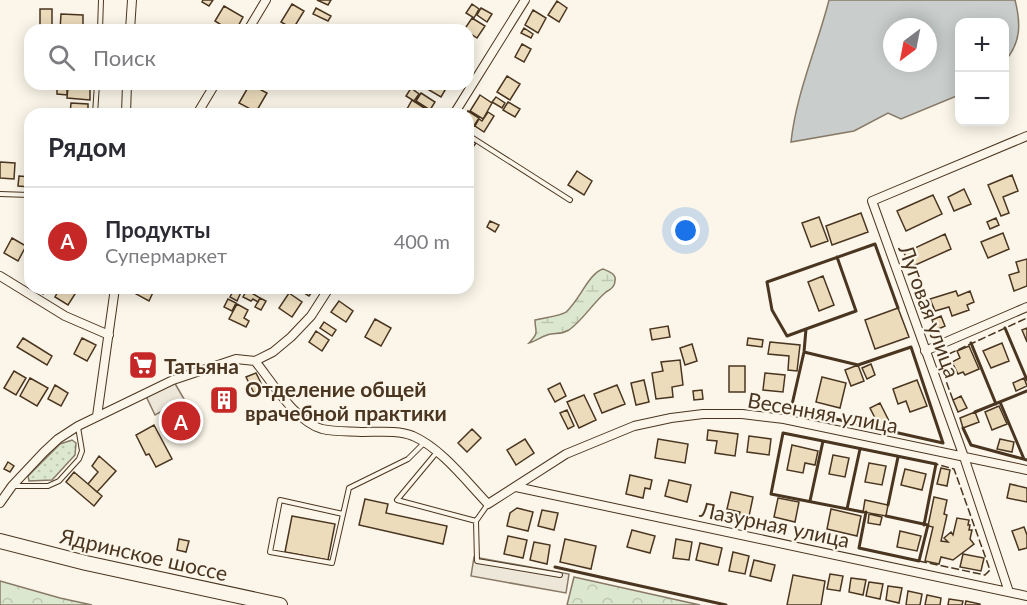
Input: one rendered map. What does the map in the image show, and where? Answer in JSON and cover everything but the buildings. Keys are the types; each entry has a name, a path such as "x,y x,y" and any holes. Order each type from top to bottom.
{"main road":[{"name":"Ядринское шоссе","path":"0,542 98,566 280,605"}],"street":[{"path":"130,24 132,0"},
{"path":"252,24 266,0"},
{"path":"474,82 525,0"},
{"path":"126,108 127,90"},
{"path":"201,108 211,90"},
{"path":"458,108 469,90"},
{"name":"Луговая улица","path":"1009,592 964,458 872,201 1027,136"},
{"path":"0,276 24,291"},
{"path":"29,294 65,316 109,335"},
{"path":"97,416 114,294"},
{"path":"0,503 12,486 44,452 58,439 78,426 173,380 236,359 255,361 273,352 311,316 325,294"},
{"path":"925,351 1027,307"},
{"path":"255,361 297,413 320,429 398,433 412,436 437,452 488,504"},
{"name":"Весенняя улица","path":"488,504 566,454 634,426 703,414 742,414 784,419 1027,470"},
{"name":"Лазурная улица","path":"516,487 1027,596"}],"lane":[{"path":"99,24 101,0"},
{"path":"94,108 96,90"},
{"path":"474,139 570,200"},
{"path":"0,194 24,195"},
{"path":"12,486 48,486 59,482 79,459 82,451 78,426"},
{"path":"343,514 280,500 270,552 332,563 350,488 408,459 424,443"},
{"path":"437,452 397,500 476,522"},
{"path":"488,504 476,522 477,561 560,575"}],"green space":[{"path":"603,269 613,275 614,285 579,322 567,331 548,335 529,343 536,334 535,320 566,312 593,276"},
{"path":"72,440 76,443 75,455 52,480 29,481 28,476 60,444"},
{"path":"574,577 700,605 567,605"},
{"path":"0,581 60,598 92,605 0,605"}],"shaded area":[{"path":"829,0 1015,0 1019,25 1017,40 1009,55 1009,18 955,18 955,97 901,119 888,113 854,131 791,142 802,88"},
{"path":"173,380 184,399 155,415 145,394"},
{"path":"474,557 569,574 566,593 471,576"}],"fence":[{"path":"953,400 938,359 1027,318"},
{"path":"919,561 985,575 990,570 954,469 936,464"}],"wall":[{"path":"804,352 858,365 911,347 943,443 791,409 804,352 806,329 787,336 772,310 767,282 875,244 898,308"},
{"path":"806,329 856,311 837,257"},
{"path":"1005,328 1027,380"},
{"path":"971,343 996,404"},
{"path":"975,412 1027,391"},
{"path":"1000,402 1024,459"},
{"path":"963,428 971,445 1027,460"},
{"path":"823,441 783,433 771,494 863,512"},
{"path":"810,501 823,441 936,464 924,525"},
{"path":"847,509 860,449"},
{"path":"888,505 898,457"},
{"path":"866,512 859,548 919,561 928,525 886,516"},
{"path":"555,567 726,605"}],"place":[{"name":"Татьяна","path":"143,365"},
{"name":"Отделение общей врачебной практики","path":"224,400"},
{"name":"Продукты","path":"181,421"}]}
